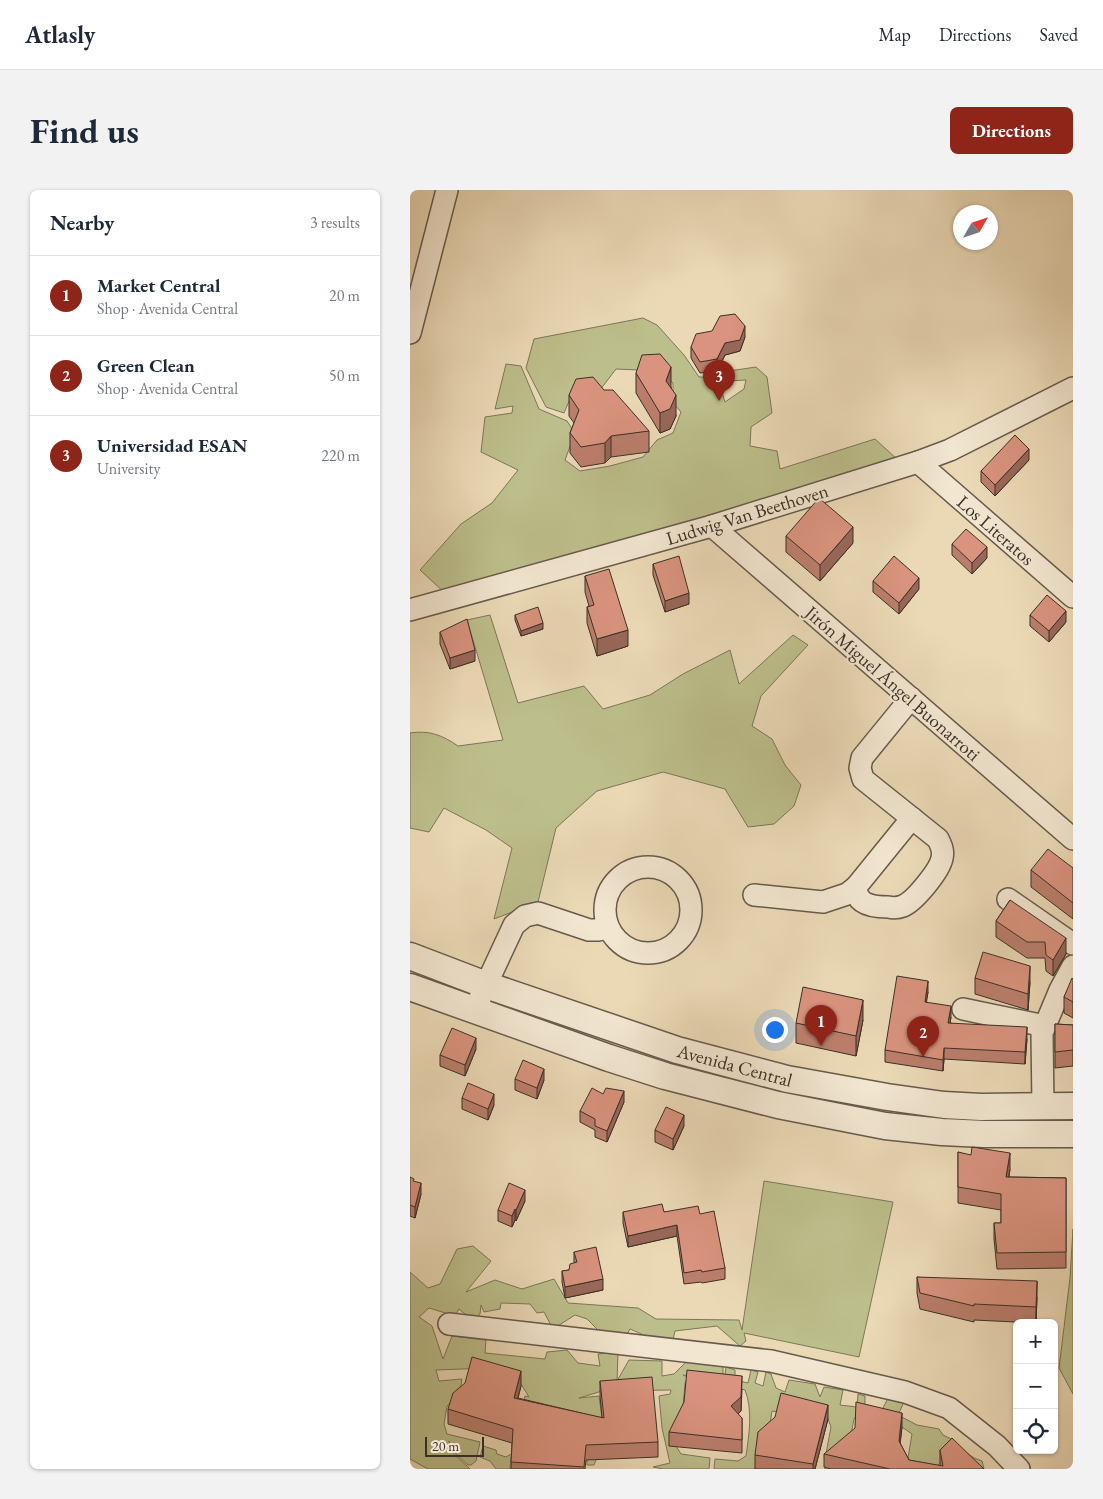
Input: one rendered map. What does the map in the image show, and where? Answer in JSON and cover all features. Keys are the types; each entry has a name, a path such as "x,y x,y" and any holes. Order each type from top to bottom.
{"street":[{"path":"410,333 447,190"},
{"name":"Ludwig Van Beethoven","path":"410,610 712,526 918,462 950,450 1073,388"},
{"name":"Los Literatos","path":"918,462 1073,597"},
{"name":"Jirón Miguel Ángel Buonarroti","path":"712,526 1073,839"},
{"path":"856,887 859,899 864,903 876,907 898,908 905,906 918,895 940,864 943,856 938,839 863,779 860,768 862,758 911,698"},
{"path":"754,895 823,902 847,894 856,887 912,818"},
{"path":"648,867 661,869 673,875 682,885 689,898 691,913 687,927 680,939 668,948 654,952 639,952 625,946 614,936 607,924 605,910 607,897 613,885 622,875 634,869 648,867"},
{"path":"1008,899 1073,944"},
{"path":"474,1011 514,924 525,916 538,913 589,930 599,930 607,924"},
{"name":"Avenida Central","path":"410,956 486,985 677,1050 787,1079 944,1105 981,1107 1073,1106"},
{"path":"1043,1107 1042,1033 1060,990 1073,966"},
{"name":"Avenida Central","path":"410,987 474,1011 665,1076 787,1107 885,1126 942,1132 1073,1134"},
{"path":"963,1009 1044,1026"},
{"path":"449,1324 770,1361 905,1392 949,1408 997,1446 1019,1469"}],"green space":[{"path":"643,318 657,325 684,355 699,377 717,377 725,402 744,389 746,380 727,381 729,371 756,367 767,377 772,413 751,427 750,446 777,451 780,469 875,439 898,460 446,594 420,570 461,524 492,503 518,470 481,452 485,417 512,413 513,406 495,409 506,364 521,366 539,409 567,421 575,433 565,460 580,471 610,466 643,457 657,440 673,433 681,412 673,403 673,383 661,371 616,369 600,390 573,392 564,413 546,407 526,368 534,339"},
{"path":"490,615 518,703 584,686 603,709 650,695 683,674 730,650 739,684 793,635 808,645 761,696 752,726 772,739 785,765 801,785 794,806 774,824 748,827 725,789 663,772 597,791 556,828 538,902 494,919 512,848 486,830 444,808 429,832 410,828 410,733 423,732 435,734 458,746 503,740 467,620"},
{"path":"764,1181 893,1202 859,1357 744,1333 746,1341 740,1346 717,1326 675,1331 672,1344 655,1340 630,1329 624,1339 602,1334 587,1319 575,1315 553,1329 544,1312 537,1313 530,1304 501,1303 500,1309 484,1312 481,1305 480,1314 472,1320 459,1309 455,1316 429,1308 419,1317 432,1326 443,1359 452,1336 486,1340 485,1353 545,1359 547,1352 567,1350 578,1363 600,1366 598,1354 618,1352 617,1381 629,1360 662,1361 662,1376 674,1374 688,1360 723,1365 723,1380 683,1375 688,1377 685,1383 676,1446 681,1454 710,1458 709,1469 663,1469 653,1467 670,1463 662,1428 659,1396 670,1394 671,1390 602,1391 579,1398 599,1396 603,1425 594,1432 596,1460 594,1465 587,1465 587,1459 518,1423 525,1396 529,1397 516,1376 489,1368 436,1370 439,1381 462,1379 459,1397 447,1406 444,1424 447,1434 480,1442 476,1461 468,1465 453,1451 449,1441 451,1451 470,1469 428,1469 410,1459 410,1272 428,1288 440,1284 457,1249 473,1246 491,1261 466,1292 495,1280 522,1289 554,1279 568,1303 638,1308 656,1319 739,1320 742,1330"},
{"path":"1073,1229 1073,1394 1059,1368 1070,1278"},
{"path":"726,1367 735,1370 735,1380 748,1383 751,1370 758,1372 755,1383 763,1386 766,1372 771,1374 776,1388 785,1392 789,1380 815,1384 820,1397 824,1387 843,1390 840,1405 857,1407 858,1394 865,1396 865,1408 881,1412 888,1398 904,1402 898,1415 917,1425 939,1429 943,1435 953,1440 958,1447 982,1461 984,1469 969,1469 952,1452 935,1468 907,1464 912,1434 902,1427 856,1416 850,1440 835,1469 825,1469 831,1427 828,1419 781,1407 777,1412 772,1411 768,1437 758,1446 755,1469 714,1469 715,1459 738,1461 746,1456 750,1423 749,1406 745,1390 724,1381"},
{"path":"527,1445 511,1457 510,1469 496,1469 490,1461 480,1457 483,1446 496,1450 497,1454 506,1457"}],"building":[{"path":"735,314 745,326 740,340 725,343 717,359 700,362 691,347 696,334 712,331 720,316"},
{"path":"660,354 671,367 666,381 676,395 670,409 660,413 636,373 642,355"},
{"path":"593,377 604,390 613,390 649,431 611,436 605,443 581,447 570,433 579,410 569,395 576,379"},
{"path":"1015,435 1029,449 995,485 981,471"},
{"path":"819,498 853,527 820,565 786,536"},
{"path":"966,529 987,547 972,563 952,544"},
{"path":"679,556 689,593 665,601 653,564"},
{"path":"894,556 919,578 899,603 873,581"},
{"path":"609,569 628,630 597,639 587,607 594,605 585,576"},
{"path":"1047,595 1066,611 1049,631 1030,615"},
{"path":"538,607 543,623 521,631 515,615"},
{"path":"467,619 475,650 450,658 440,632"},
{"path":"1048,849 1073,868 1073,903 1031,870"},
{"path":"1010,900 1066,938 1053,960 1046,955 1045,942 1027,942 996,921"},
{"path":"983,952 1030,966 1028,994 975,978"},
{"path":"897,976 928,981 925,1002 951,1006 948,1023 1027,1027 1025,1052 944,1048 943,1060 885,1050"},
{"path":"1073,979 1073,1002 1064,997"},
{"path":"803,987 863,1000 856,1036 796,1023"},
{"path":"1055,1024 1073,1025 1073,1050 1055,1052"},
{"path":"452,1028 476,1038 465,1065 440,1055"},
{"path":"523,1060 544,1069 537,1088 515,1079"},
{"path":"468,1083 494,1094 488,1109 462,1098"},
{"path":"592,1088 603,1094 606,1088 624,1091 607,1131 595,1126 595,1119 580,1111"},
{"path":"666,1107 684,1115 673,1139 655,1130"},
{"path":"972,1147 1010,1153 1006,1177 1066,1178 1066,1252 997,1253 994,1223 1001,1223 1001,1194 958,1187 958,1152 971,1155"},
{"path":"410,1177 414,1179 413,1181 421,1183 415,1207 410,1205"},
{"path":"509,1183 525,1190 512,1216 498,1210"},
{"path":"662,1204 664,1212 698,1206 700,1214 714,1211 725,1268 684,1273 677,1225 628,1236 623,1212"},
{"path":"596,1247 603,1279 565,1287 562,1271 569,1270 570,1264 577,1262 574,1252"},
{"path":"917,1277 1037,1281 1036,1307 974,1304 974,1306 920,1293"},
{"path":"472,1357 521,1371 514,1398 604,1418 600,1381 652,1377 658,1442 586,1445 584,1467 511,1462 513,1429 448,1409 453,1393 465,1383"},
{"path":"687,1370 742,1376 741,1397 731,1406 742,1418 742,1440 669,1432 684,1402"},
{"path":"781,1393 828,1405 813,1464 755,1455 758,1432 775,1417"},
{"path":"856,1402 902,1413 899,1441 909,1460 943,1466 940,1450 952,1438 984,1469 890,1469 824,1454 855,1428"}],"place":[{"name":"Universidad ESAN","path":"719,401"},
{"name":"Market Central","path":"821,1046"},
{"name":"Green Clean","path":"923,1057"}]}
